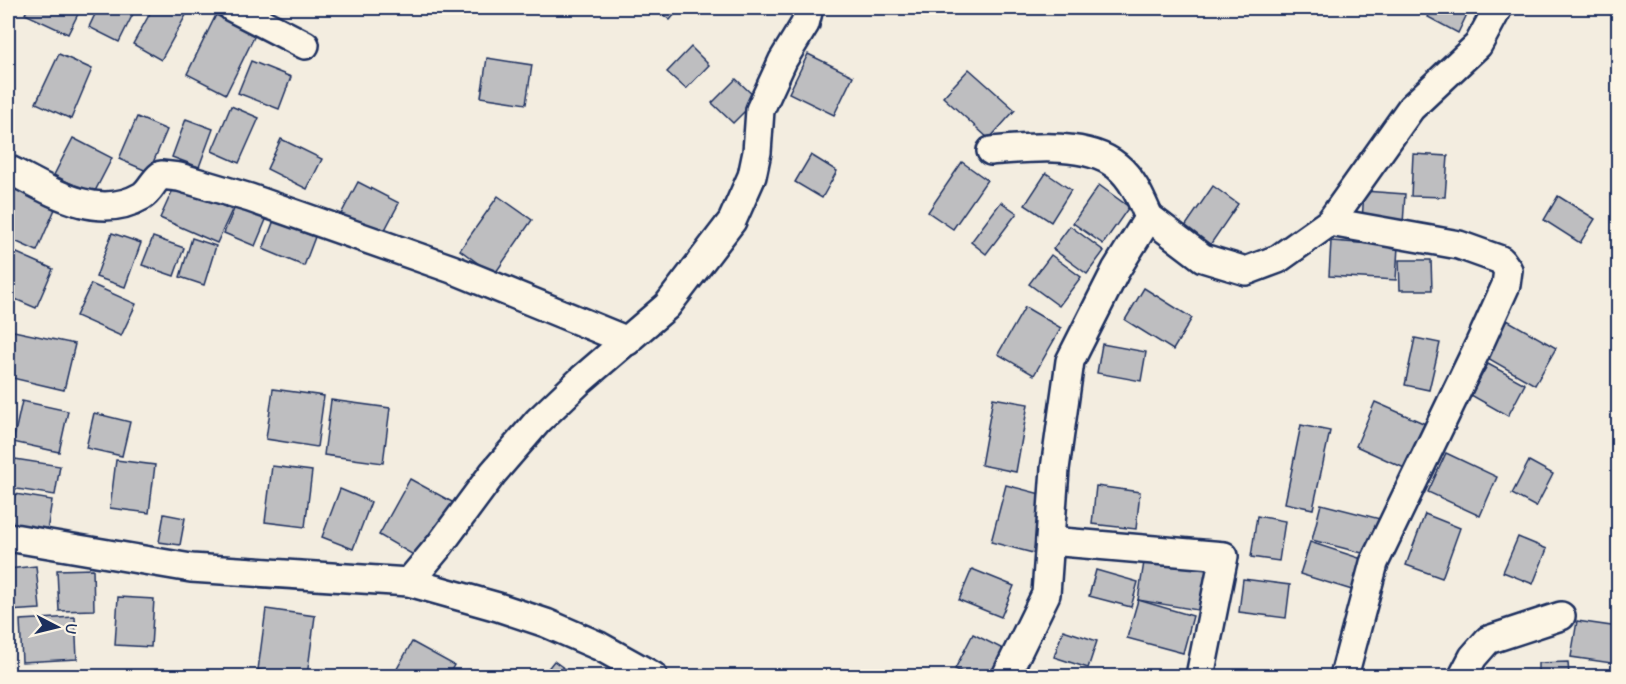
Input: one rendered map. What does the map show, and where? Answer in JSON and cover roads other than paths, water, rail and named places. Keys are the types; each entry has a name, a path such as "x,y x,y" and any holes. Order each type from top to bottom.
{"street":[{"path":"233,8 305,45"},
{"path":"409,582 493,473 538,421 582,379 667,306 732,221 752,176 757,152 760,110 783,60 805,24 808,8"},
{"path":"991,151 1055,148 1082,151 1100,157 1117,166 1136,188 1149,217 1203,258 1246,271 1278,259 1330,222 1411,108 1478,45 1498,8"},
{"path":"8,169 73,201 98,206 119,204 140,197 160,175 179,177 250,198 452,269 628,341"},
{"path":"1006,676 1046,594 1056,469 1071,361 1116,270 1149,217"},
{"path":"1330,222 1459,245 1501,260 1508,270 1506,285 1478,347 1374,563 1344,676"},
{"path":"8,537 191,568 409,582 546,623 599,646 653,676"},
{"path":"1050,541 1224,556 1200,676"},
{"path":"1463,676 1473,657 1488,640 1561,615"}]}
